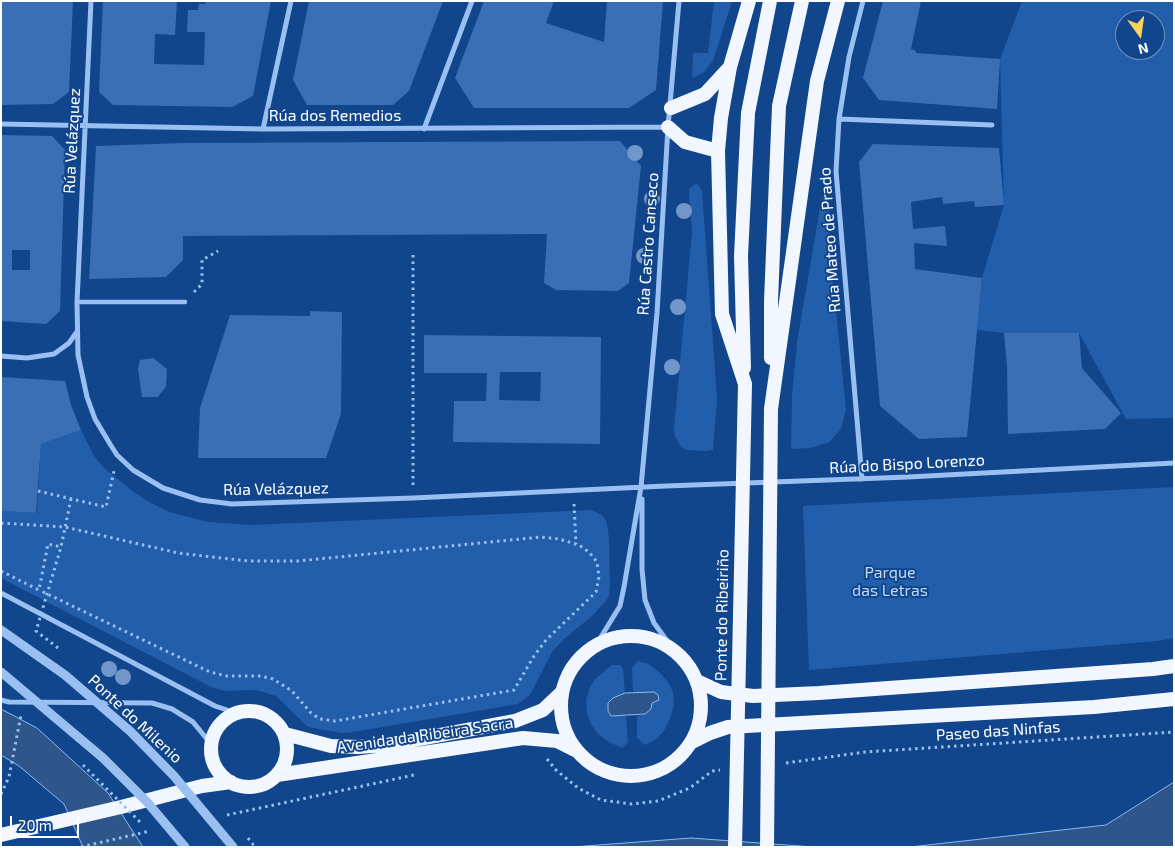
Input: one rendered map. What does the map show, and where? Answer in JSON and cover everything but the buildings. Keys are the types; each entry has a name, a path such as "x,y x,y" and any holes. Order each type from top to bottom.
{"highway":[{"path":"745,384 722,314 718,151 721,118 730,67 749,1"},
{"name":"Ponte do Ribeiriño","path":"735,847 745,384 741,256 748,113 770,1"},
{"path":"767,847 771,301 779,106 802,1"},
{"path":"771,409 817,81 838,1"},
{"path":"670,108 705,94 730,67"},
{"path":"668,127 685,142 718,151"},
{"path":"635,636 654,639 673,648 687,663 697,681 702,701 700,722 692,742 677,759 658,771 637,776 615,774 594,766 577,751 567,734 562,717 561,693 566,679 578,660 596,645 615,637 635,636"},
{"path":"1111,671 1174,657"},
{"path":"697,681 721,692 753,696 819,693 1174,666"},
{"name":"Avenida da Ribeira Sacra","path":"285,734 331,746 387,745 515,721 543,710 561,693"},
{"path":"692,742 728,727 1094,707 1174,699"},
{"path":"191,790 205,776 213,734 226,717 247,710 270,716 279,724 285,734 287,751 286,760 277,775 260,785 250,787 240,786 222,776 215,767 211,750"},
{"name":"Avenida da Ribeira Sacra","path":"277,775 523,738 556,741 577,751"},
{"path":"1,835 213,784 231,782"}],"street":[{"name":"Rúa Velázquez","path":"91,1 76,334 78,355 87,397 95,419 117,455 133,470 163,488 200,500 232,504 413,498 641,487"},
{"path":"263,129 291,1"},
{"path":"424,129 472,1"},
{"name":"Rúa Castro Canseco","path":"596,645 620,606 641,487 679,1"},
{"name":"Rúa Mateo de Prado","path":"862,479 836,171 839,119 849,57 863,1"},
{"path":"839,119 992,125"},
{"name":"Rúa dos Remedios","path":"1,124 263,129 668,127"},
{"path":"77,302 185,302"},
{"path":"1,356 28,358 54,354 76,334"},
{"name":"Rúa do Bispo Lorenzo","path":"641,487 862,479 1174,463"},
{"name":"Rúa Castro Canseco","path":"641,487 642,570 645,600 654,623 673,648"},
{"path":"1,593 215,706 236,713"},
{"name":"Ponte do Milenio","path":"1,630 65,675 130,731 174,776 233,847"},
{"path":"1,672 103,758 147,802 185,847"},
{"path":"1,700 9,702 142,702 157,704 172,709 193,722 211,750"}],"path":[{"path":"185,302 202,284 202,260 218,251"},
{"path":"413,251 413,498"},
{"path":"38,491 106,507 115,467"},
{"path":"574,491 576,544"},
{"path":"58,648 36,631 60,548 71,499"},
{"path":"1,523 65,527 178,552 248,561 298,561 541,537 559,539 576,544 589,552 597,562 599,577 596,592 546,640 514,690 336,721 320,719 311,713 292,691 273,679 261,676 227,676 210,672 1,571"},
{"path":"39,590 48,544 60,548"},
{"path":"1,794 10,777 22,710"},
{"name":"Paseo das Ninfas","path":"778,764 865,752 1174,732"},
{"path":"541,755 578,788 601,800 632,804 658,802 690,788 712,771 721,770"},
{"path":"81,763 151,834"},
{"path":"233,819 226,813 418,774"},
{"path":"81,847 159,829"},
{"path":"244,833 255,847"}],"green space":[{"path":"714,1 732,1 713,61 703,73 692,78 693,53 708,53"},
{"path":"1022,1 1174,1 1174,418 1126,419 1079,333 1004,333 977,330 982,278 1004,205 1000,59"},
{"path":"827,167 831,262 846,409 841,429 829,442 810,448 791,449 792,396 797,342"},
{"path":"698,184 702,191 717,398 713,450 705,451 687,450 681,447 675,436 674,429 692,232 689,189"},
{"path":"81,430 94,456 105,469 134,492 169,512 208,522 251,525 592,510 603,516 607,523 609,539 609,595 592,616 563,640 552,652 530,695 518,704 353,732 341,733 308,727 276,696 256,690 225,691 211,687 1,578 1,511 37,513 41,444"},
{"name":"Parque das Letras","path":"1174,487 1174,638 1157,641 809,670 803,506"},
{"path":"638,661 649,664 668,682 673,692 674,704 664,731 655,740 645,745 637,738 637,716 645,714 654,692 633,693 632,668"},
{"path":"612,665 620,665 623,668 625,693 613,698 608,703 608,711 611,716 626,716 628,742 622,748 598,734 591,724 587,713 586,700 590,687 595,679"}],"shaded area":[{"path":"654,692 658,695 659,700 652,703 651,709 645,714 611,716 608,711 608,703 613,698 625,693"},
{"path":"1,709 37,728 108,793 143,847 83,847 64,804 19,766 1,755"},
{"path":"1174,782 1174,847 910,847 1106,825"},
{"path":"691,838 814,847 572,847"}]}
